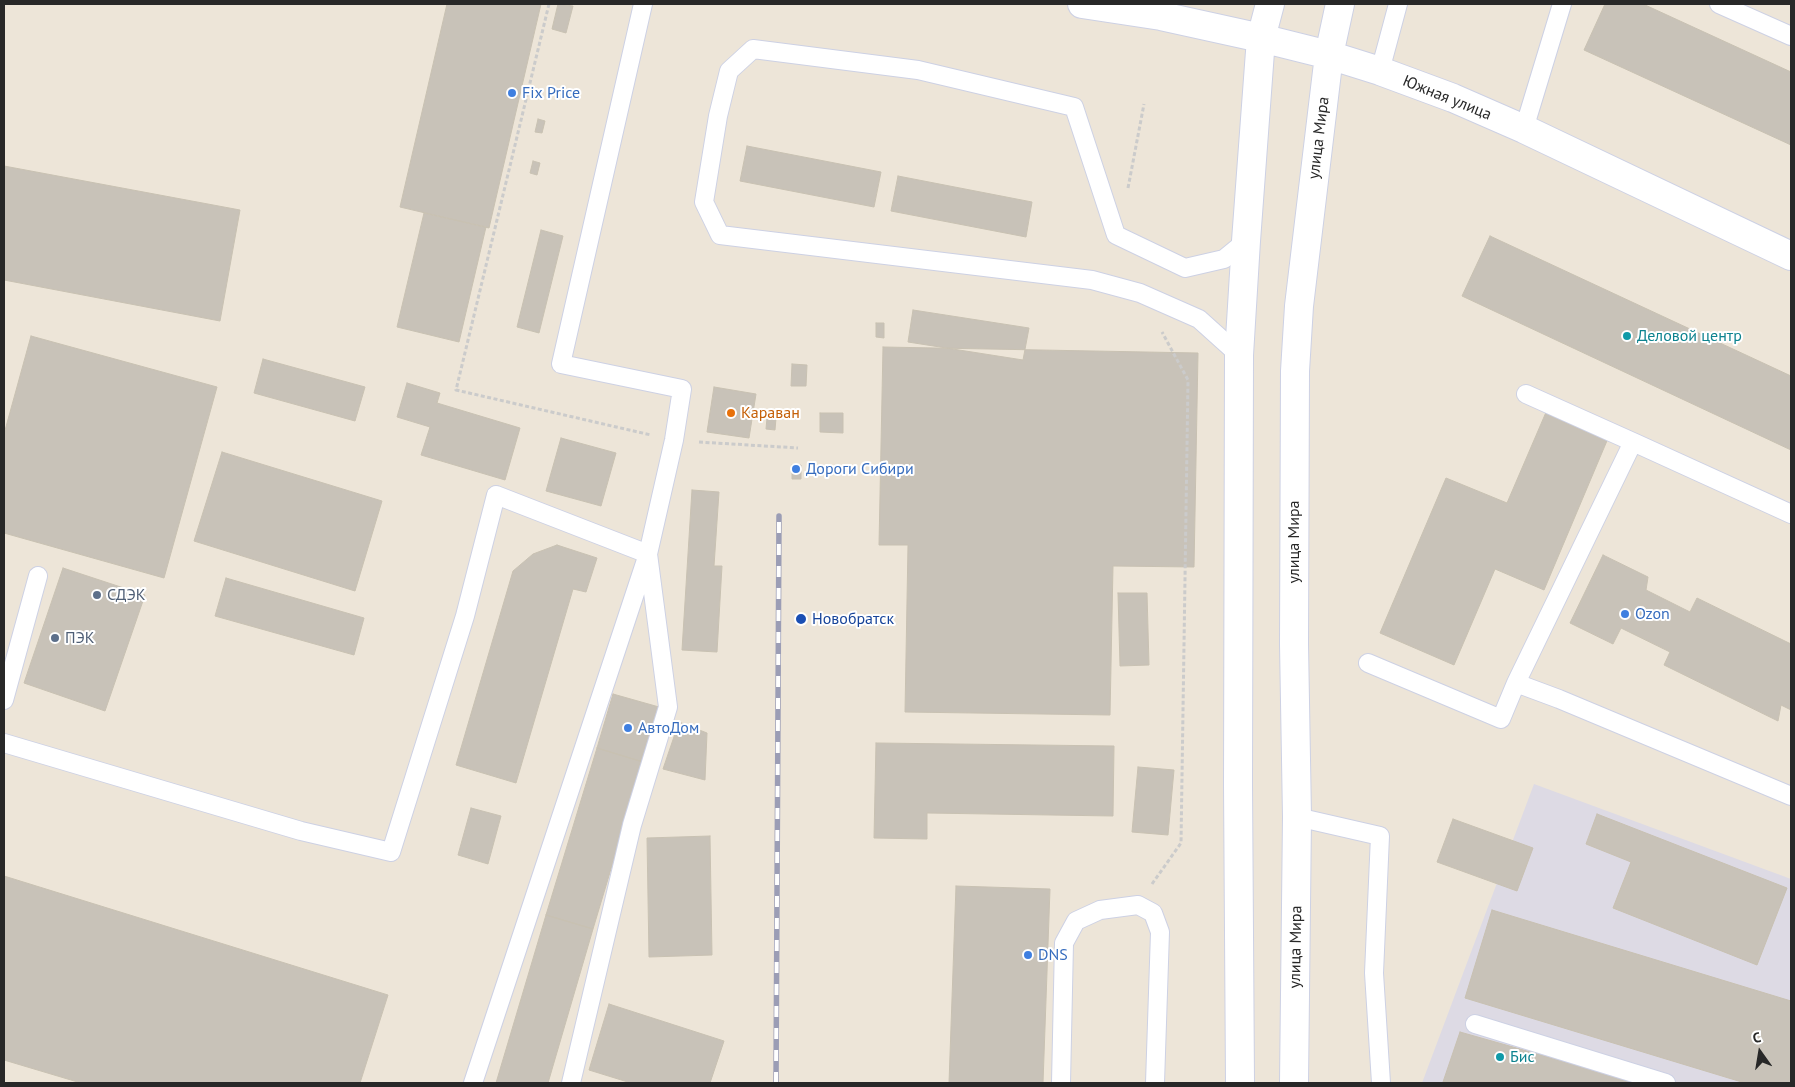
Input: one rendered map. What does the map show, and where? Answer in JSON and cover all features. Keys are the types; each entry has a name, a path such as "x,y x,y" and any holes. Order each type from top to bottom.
{"street":[{"name":"Южная улица","path":"1082,4 1181,12 1262,38 1329,55 1380,72 1453,98 1524,129 1791,256"},
{"path":"1240,1083 1238,812 1240,355 1246,242 1262,38 1270,4"},
{"name":"улица Мира","path":"1294,1083 1297,817 1294,644 1295,371 1299,306 1329,55 1340,4"}],"lane":[{"path":"473,1083 648,554 674,440 682,389 561,364 644,4"},
{"path":"1380,72 1398,4"},
{"path":"1524,129 1562,4"},
{"path":"1719,4 1791,36"},
{"path":"1240,355 1198,319 1140,293 1092,280 720,235 704,202 718,116 728,71 753,50 918,70 1074,108 1116,235 1185,268 1224,259 1246,242"},
{"path":"1526,394 1791,514"},
{"path":"1368,663 1501,719 1516,683 1634,442"},
{"path":"4,743 301,831 391,852 465,616 496,495 648,554"},
{"path":"576,1081 632,825 668,707 648,554"},
{"path":"4,700 38,576"},
{"path":"1516,683 1559,699 1791,796"},
{"path":"1297,817 1380,836 1374,973 1381,1083"},
{"path":"1061,1083 1064,943 1076,921 1100,910 1138,905 1153,913 1160,932 1154,1083"},
{"path":"1475,1024 1666,1083"}],"path":[{"path":"1127,192 1144,104"},
{"path":"1138,905 1181,843 1188,380 1140,293"}],"shaded area":[{"path":"1534,784 1791,879 1791,1083 1422,1083"}],"building":[{"path":"447,4 541,4 489,228 400,207"},
{"path":"558,4 573,6 566,33 552,29"},
{"path":"1605,4 1643,4 1791,72 1791,145 1584,50"},
{"path":"538,119 545,121 542,133 535,132"},
{"path":"747,146 881,172 874,207 740,181"},
{"path":"533,161 540,163 537,175 530,173"},
{"path":"4,166 240,210 220,321 4,280"},
{"path":"898,176 1032,202 1026,237 891,211"},
{"path":"424,213 486,227 459,342 397,327"},
{"path":"541,230 563,236 539,333 517,327"},
{"name":"Деловой центр","path":"1490,236 1791,376 1791,450 1462,296"},
{"path":"913,310 1029,328 1023,360 908,342"},
{"path":"876,323 884,323 884,338 876,337"},
{"path":"31,336 217,387 164,578 4,533 4,434"},
{"path":"883,347 1198,353 1194,567 1113,566 1110,715 905,712 908,545 879,545"},
{"path":"263,359 365,387 355,421 254,393"},
{"path":"792,364 807,365 806,386 791,386"},
{"path":"407,383 440,393 437,403 520,428 505,480 421,455 430,427 397,417"},
{"name":"Караван","path":"714,387 756,394 749,438 707,432"},
{"path":"1547,410 1609,436 1544,590 1495,569 1454,665 1380,633 1446,478 1507,503"},
{"path":"820,413 843,413 843,433 820,432"},
{"path":"767,418 776,418 775,430 766,429"},
{"path":"561,438 616,453 601,506 546,491"},
{"path":"222,452 382,501 355,591 194,541"},
{"path":"792,465 801,465 801,479 792,479"},
{"path":"692,490 719,492 714,566 722,566 717,652 682,650"},
{"path":"557,545 597,558 586,592 573,589 516,783 456,765 513,571 533,554"},
{"path":"1603,555 1648,577 1646,590 1690,612 1697,598 1791,644 1791,710 1781,705 1778,721 1664,665 1670,652 1621,628 1613,644 1570,623"},
{"path":"63,568 145,595 105,711 24,683"},
{"path":"226,578 364,618 354,655 215,616"},
{"path":"1118,593 1147,593 1149,665 1120,666"},
{"name":"АвтоДом","path":"613,694 659,707 643,762 597,748"},
{"path":"679,722 707,733 705,780 663,769"},
{"path":"876,743 1114,746 1113,816 927,813 927,839 874,838"},
{"path":"597,748 643,762 593,929 546,915"},
{"path":"1138,767 1174,770 1168,835 1132,832"},
{"path":"471,808 501,816 488,864 458,855"},
{"path":"1597,814 1787,888 1757,965 1613,908 1631,862 1586,844"},
{"path":"1453,819 1533,848 1517,891 1437,862"},
{"path":"710,836 712,955 649,957 647,838"},
{"path":"4,876 388,995 360,1083 81,1083 4,1060"},
{"path":"956,886 1050,889 1043,1083 949,1083"},
{"path":"1492,910 1791,1001 1791,1083 1745,1083 1465,998"},
{"path":"546,915 593,929 548,1083 496,1083"},
{"path":"609,1004 724,1041 710,1083 631,1083 589,1070"},
{"name":"Бис","path":"1460,1032 1640,1083 1443,1082"}],"railway":[{"path":"776,1083 779,516"}],"place":[{"name":"Fix Price","path":"512,93"},
{"name":"Деловой центр","path":"1627,336"},
{"name":"Караван","path":"731,413"},
{"name":"Дороги Сибири","path":"796,469"},
{"name":"СДЭК","path":"97,595"},
{"name":"Ozon","path":"1625,614"},
{"name":"Новобратск","path":"801,619"},
{"name":"ПЭК","path":"55,638"},
{"name":"АвтоДом","path":"628,728"},
{"name":"DNS","path":"1028,955"},
{"name":"Бис","path":"1500,1057"}]}
